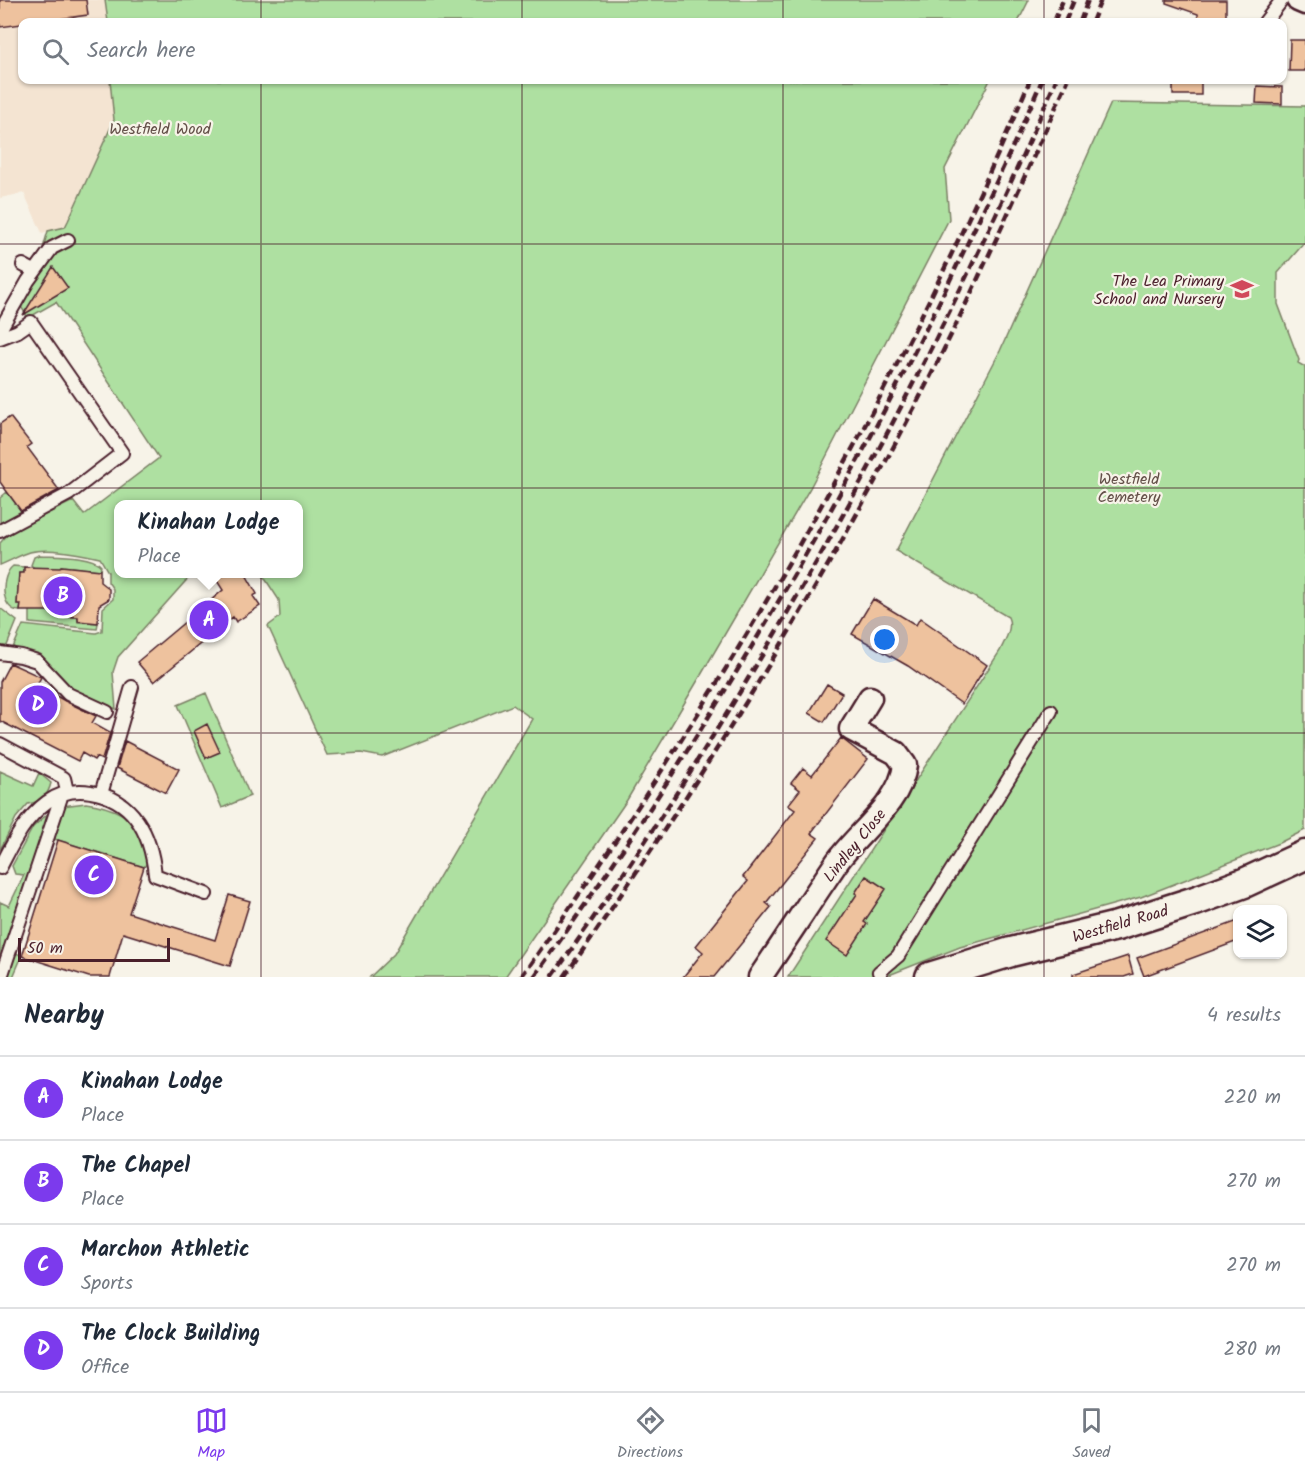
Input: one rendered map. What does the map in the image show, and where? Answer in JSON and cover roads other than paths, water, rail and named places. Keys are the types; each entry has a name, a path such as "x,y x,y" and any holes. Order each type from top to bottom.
{"street":[{"path":"1298,0 1305,3"},
{"name":"Lindley Close","path":"760,977 839,859 881,812 901,784 905,765 896,753 851,729 870,698"},
{"name":"Westfield Road","path":"930,977 1011,952 1117,926 1195,902 1305,855"}],"lane":[{"path":"1268,18 1282,0"},
{"path":"0,330 34,271 52,248 68,240"},
{"path":"22,265 34,271"},
{"path":"0,339 31,322 122,453 69,494 0,531"},
{"path":"0,653 37,661 68,694 106,712"},
{"path":"101,794 132,687"},
{"path":"881,977 879,972 898,956 1051,711"},
{"path":"0,744 64,778 64,793 1,977"},
{"path":"0,868 28,818 49,800 64,793 80,790 101,794 119,802 133,813 147,838 153,855 155,875 206,894"}],"railway":[{"path":"1056,18 1063,0"},
{"path":"1067,18 1074,0"},
{"path":"1081,18 1088,0"},
{"path":"1094,18 1101,0"},
{"path":"521,977 667,763 801,542 922,315 978,198 1028,84"},
{"path":"534,977 649,810 704,725 857,463 949,282 1040,84"},
{"path":"552,977 696,763 828,542 948,314 1054,84"},
{"path":"564,977 709,761 843,538 945,347 1066,84"}],"place":[{"name":"The Lea Primary School and Nursery","path":"1242,289"},
{"name":"The Chapel","path":"63,596"},
{"name":"Kinahan Lodge","path":"209,620"},
{"name":"The Clock Building","path":"38,705"},
{"name":"Marchon Athletic","path":"94,875"}],"park label":[{"name":"Westfield Wood","path":"160,128"},
{"name":"Westfield Cemetery","path":"1129,487"}]}
